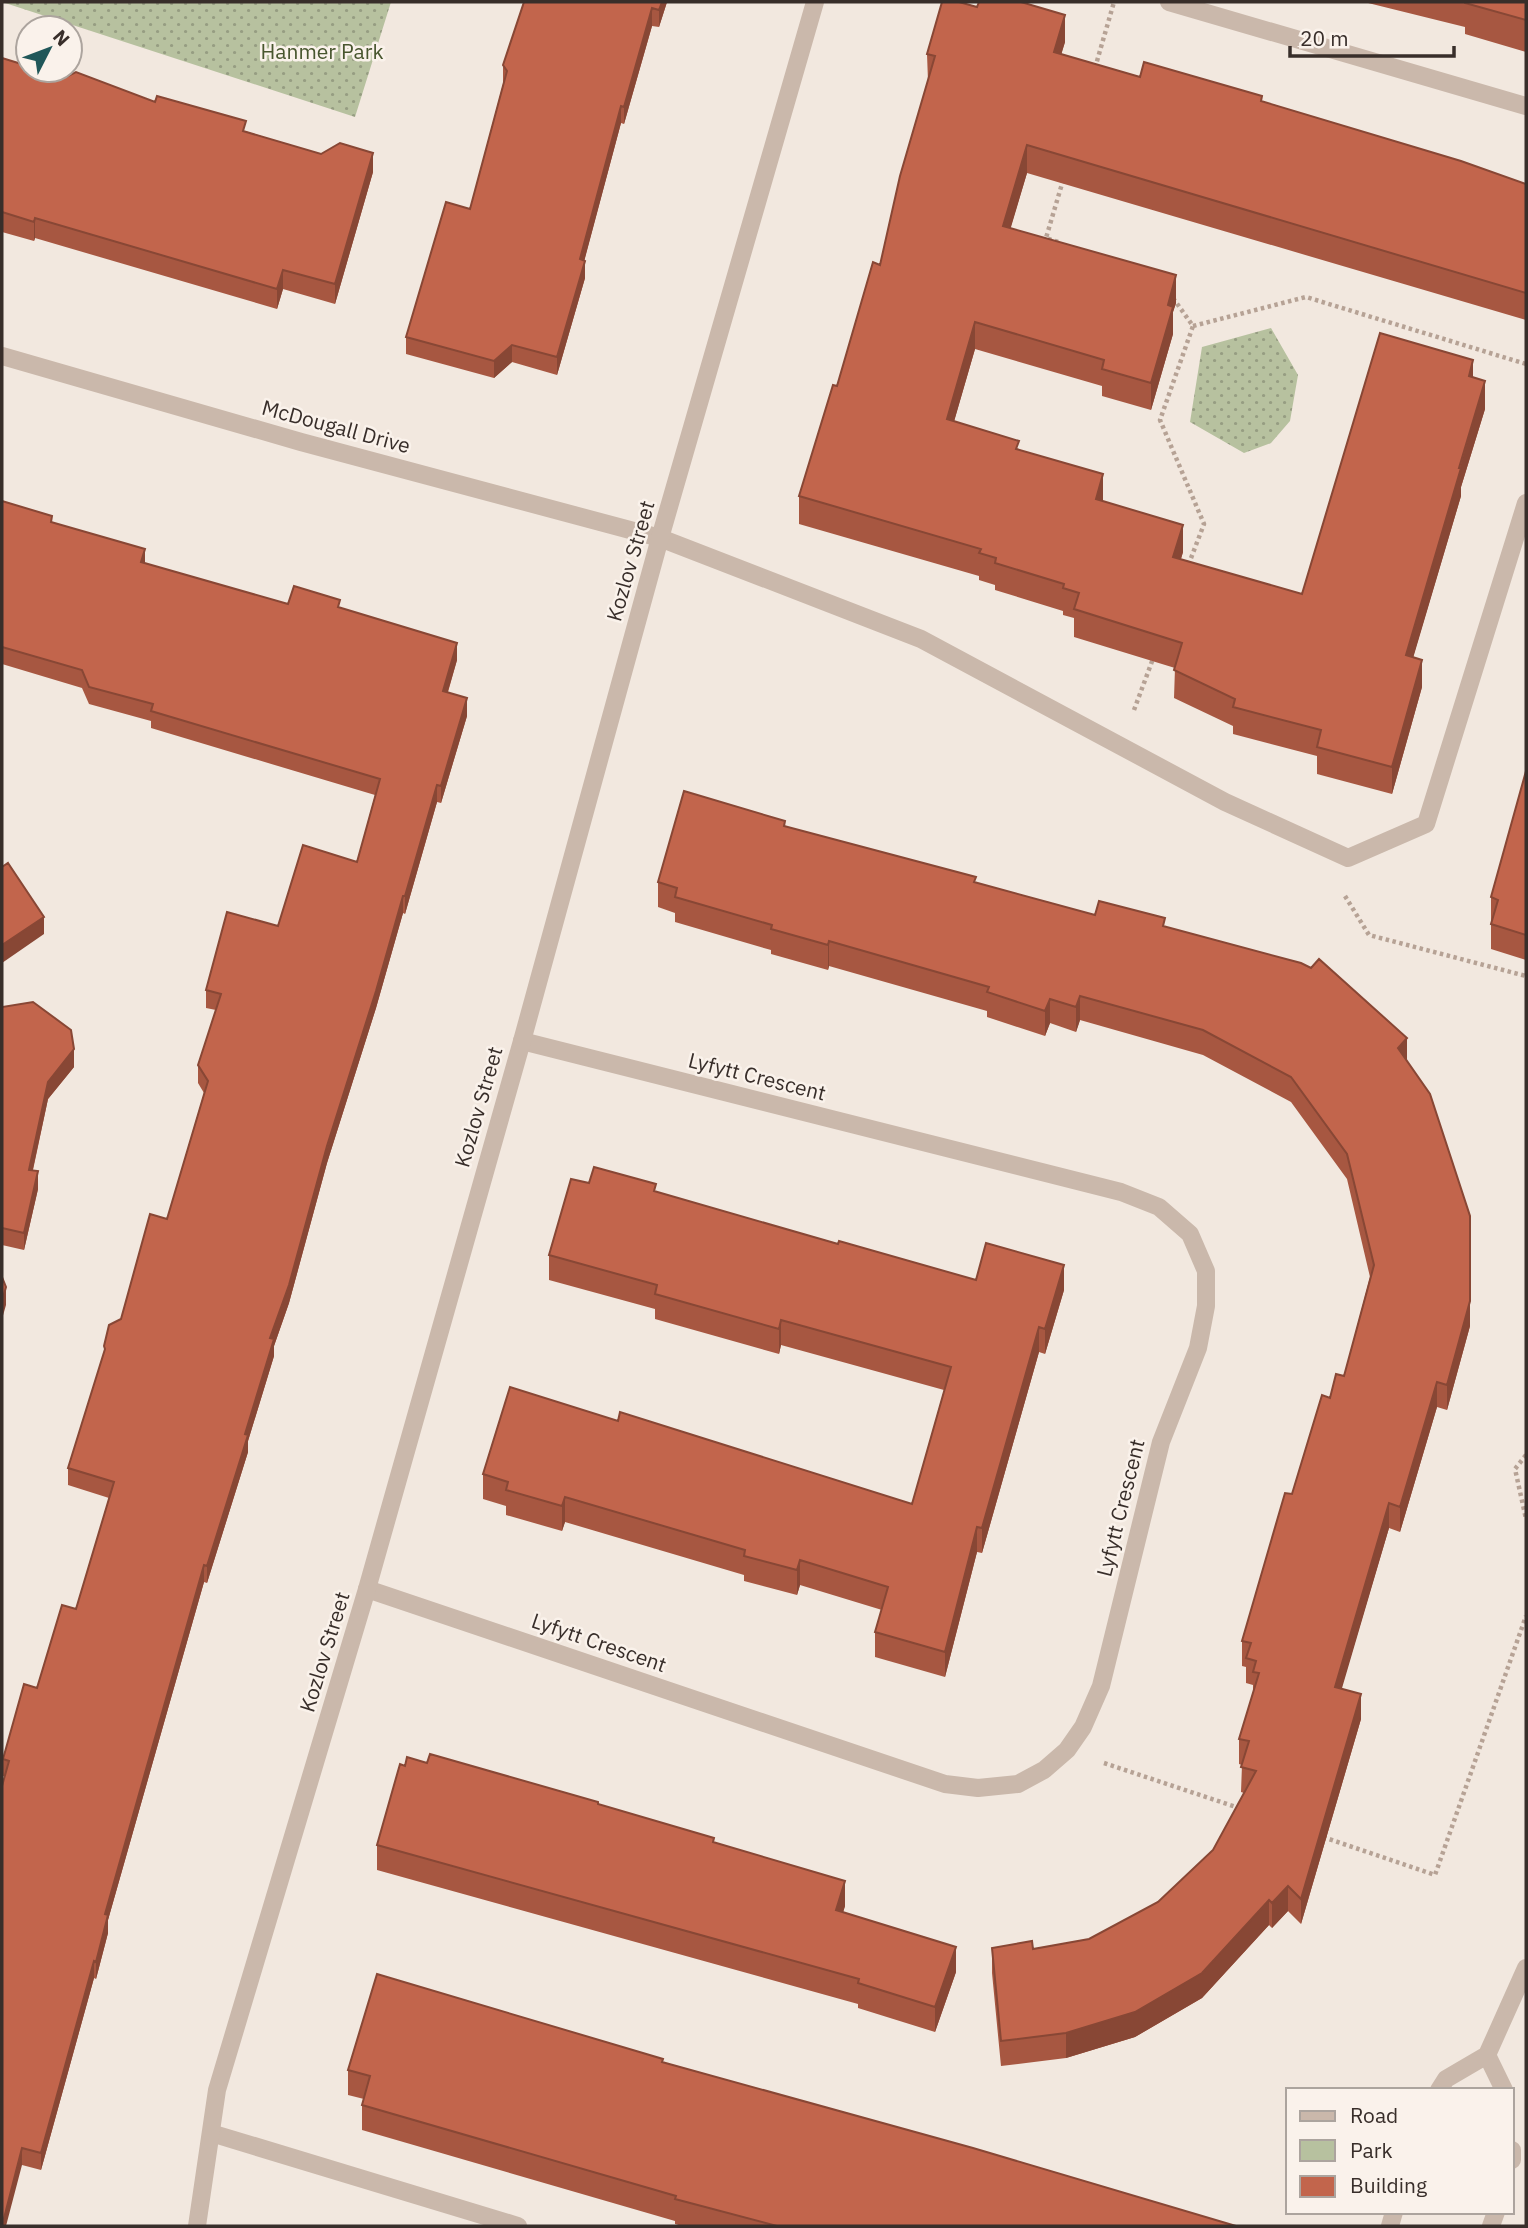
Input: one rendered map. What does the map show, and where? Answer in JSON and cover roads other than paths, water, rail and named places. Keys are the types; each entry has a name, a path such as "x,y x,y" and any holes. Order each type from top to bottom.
{"street":[{"name":"Kozlov Street","path":"197,2226 217,2090 368,1588 660,538 815,2"},
{"path":"1169,2 1526,106"},
{"name":"McDougall Drive","path":"2,356 301,442 660,538 921,639 1225,802 1348,858 1426,824 1526,503"},
{"name":"Lyfytt Crescent","path":"368,1588 946,1784 978,1787 1018,1784 1044,1770 1067,1750 1083,1727 1101,1686 1161,1442 1198,1348 1206,1306 1206,1271 1190,1234 1159,1207 1121,1192 522,1041"},
{"path":"1440,2088 1446,2079 1487,2055 1526,1968"},
{"path":"1487,2055 1503,2088"},
{"path":"211,2133 518,2226"}],"park label":[{"name":"Hanmer Park","path":"322,52"}]}
